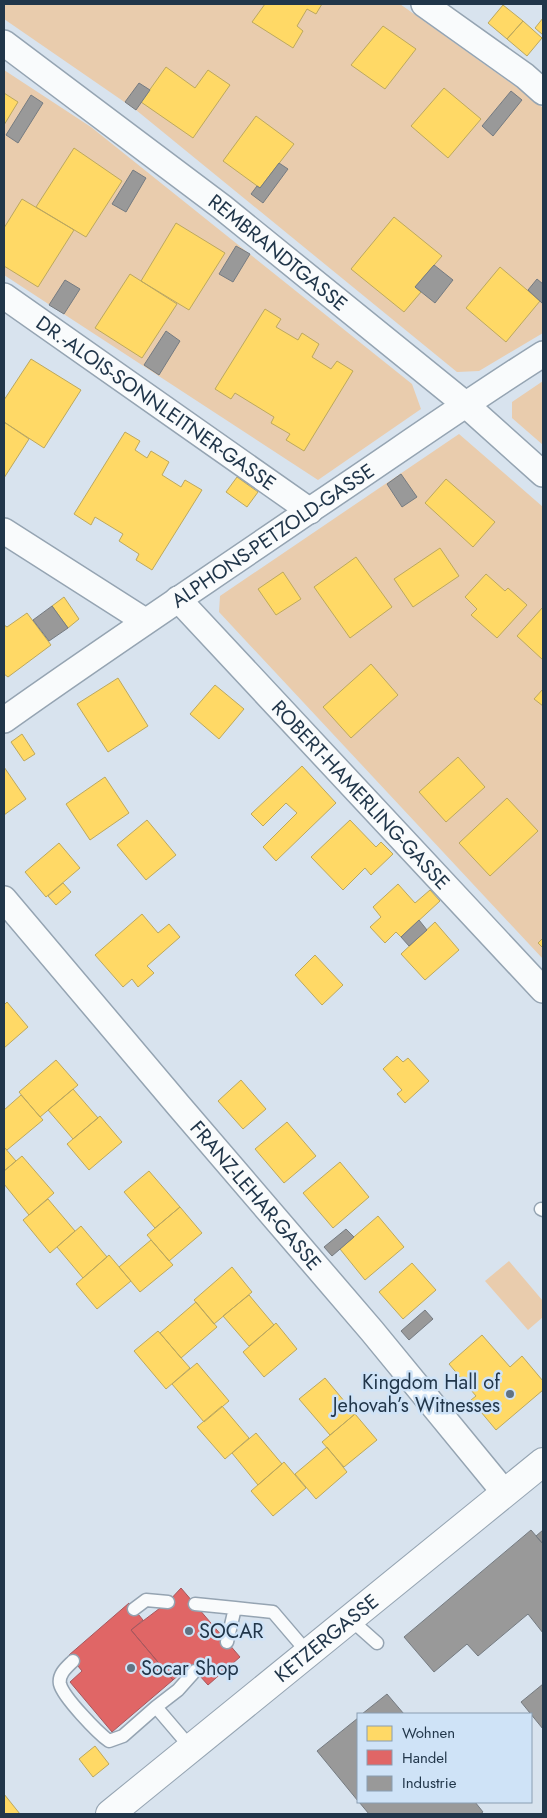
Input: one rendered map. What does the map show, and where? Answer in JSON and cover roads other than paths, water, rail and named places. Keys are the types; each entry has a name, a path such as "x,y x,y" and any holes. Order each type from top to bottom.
{"main road":[{"name":"KETZERGASSE","path":"110,1814 543,1462"}],"street":[{"path":"424,4 525,76 543,92"},
{"name":"REMBRANDTGASSE","path":"4,43 222,206 466,404 543,474"},
{"name":"DR.-ALOIS-SONNLEITNER-GASSE","path":"4,296 310,511"},
{"name":"ALPHONS-PETZOLD-GASSE","path":"4,720 145,621 543,354"},
{"path":"4,531 145,621"},
{"name":"ROBERT-HAMERLING-GASSE","path":"178,599 543,990"},
{"name":"FRANZ-LEHAR-GASSE","path":"4,899 372,1331 505,1493"}],"lane":[{"path":"134,1609 146,1600 168,1602"},
{"path":"195,1604 273,1612 308,1653"},
{"path":"227,1642 235,1608"},
{"path":"350,1619 377,1643"},
{"path":"73,1661 62,1673 60,1684 99,1734 110,1741 124,1736 178,1690 195,1671"},
{"path":"156,1707 191,1748"}],"place":[{"name":"Kingdom Hall of Jehovah’s Witnesses","path":"510,1394"},
{"name":"SOCAR","path":"189,1631"},
{"name":"Socar Shop","path":"131,1668"}]}
